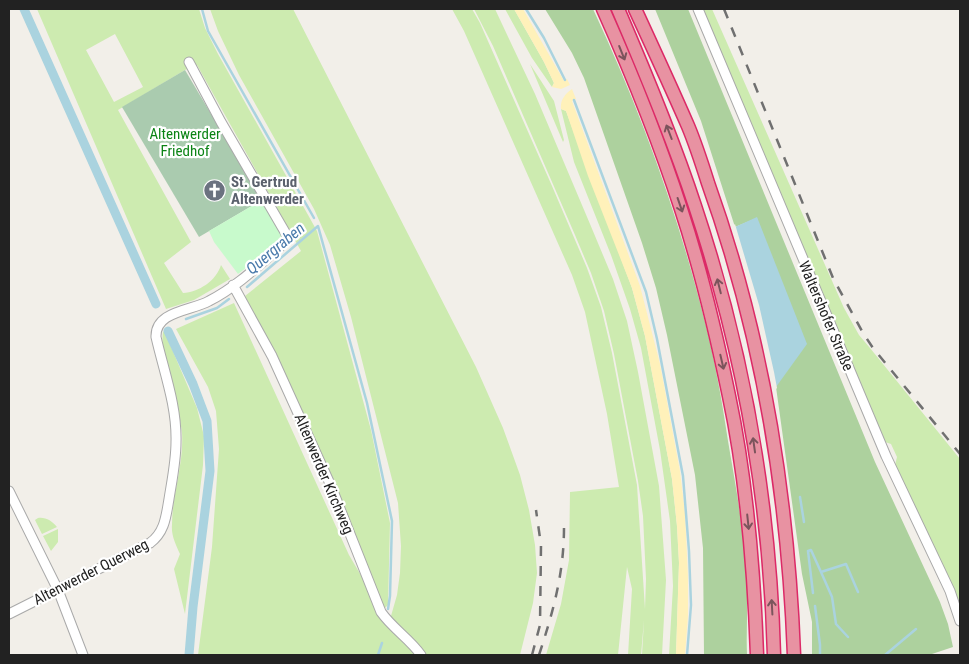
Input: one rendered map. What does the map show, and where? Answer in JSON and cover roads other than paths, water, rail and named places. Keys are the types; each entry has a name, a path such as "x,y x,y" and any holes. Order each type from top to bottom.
{"highway":[{"path":"603,9 651,125 681,210 713,326 730,398 747,509 756,609 757,655"},
{"path":"618,9 648,78 695,206 715,271 732,338 753,438 764,518 774,655"},
{"path":"635,9 688,127 723,224 742,294 764,390 782,499 792,606 794,655"}],"street":[{"name":"Waltershofer Straße","path":"698,9 886,456 950,592 960,621"},
{"name":"Altenwerder Querweg","path":"9,614 150,543 161,533 166,518 176,442 172,405 156,337 157,327 164,318 209,302 289,239 221,122 189,62"},
{"name":"Altenwerder Kirchweg","path":"233,285 272,356 330,486 381,612 389,624 414,644 421,655"},
{"path":"9,491 58,590 82,655"}],"water":[{"path":"757,217 807,344 776,387 735,227"}],"waterway":[{"path":"24,9 156,304"},
{"path":"202,9 208,31 314,218"},
{"path":"526,9 544,38 565,80"},
{"path":"574,100 646,292 657,339 683,476 691,605 687,655"},
{"path":"247,287 318,226 367,403 392,521 388,609"},
{"name":"Quergraben","path":"186,319 217,308 229,299"},
{"path":"168,331 193,384 207,421 210,471 189,655"},
{"path":"800,497 804,522"},
{"path":"808,551 811,550 821,572 846,564 858,592"},
{"path":"808,551 813,593"},
{"path":"821,572 832,597 836,624 848,637"},
{"path":"815,606 820,655"},
{"path":"885,655 916,629"},
{"path":"378,655 382,643"}],"railway":[{"path":"724,9 833,278 873,348 960,454"},
{"path":"532,655 540,625 541,545 536,510"},
{"path":"539,655 560,577 564,527"}],"place":[{"name":"St. Gertrud Altenwerder","path":"215,191"}],"park label":[{"name":"Altenwerder Friedhof","path":"185,142"}]}
